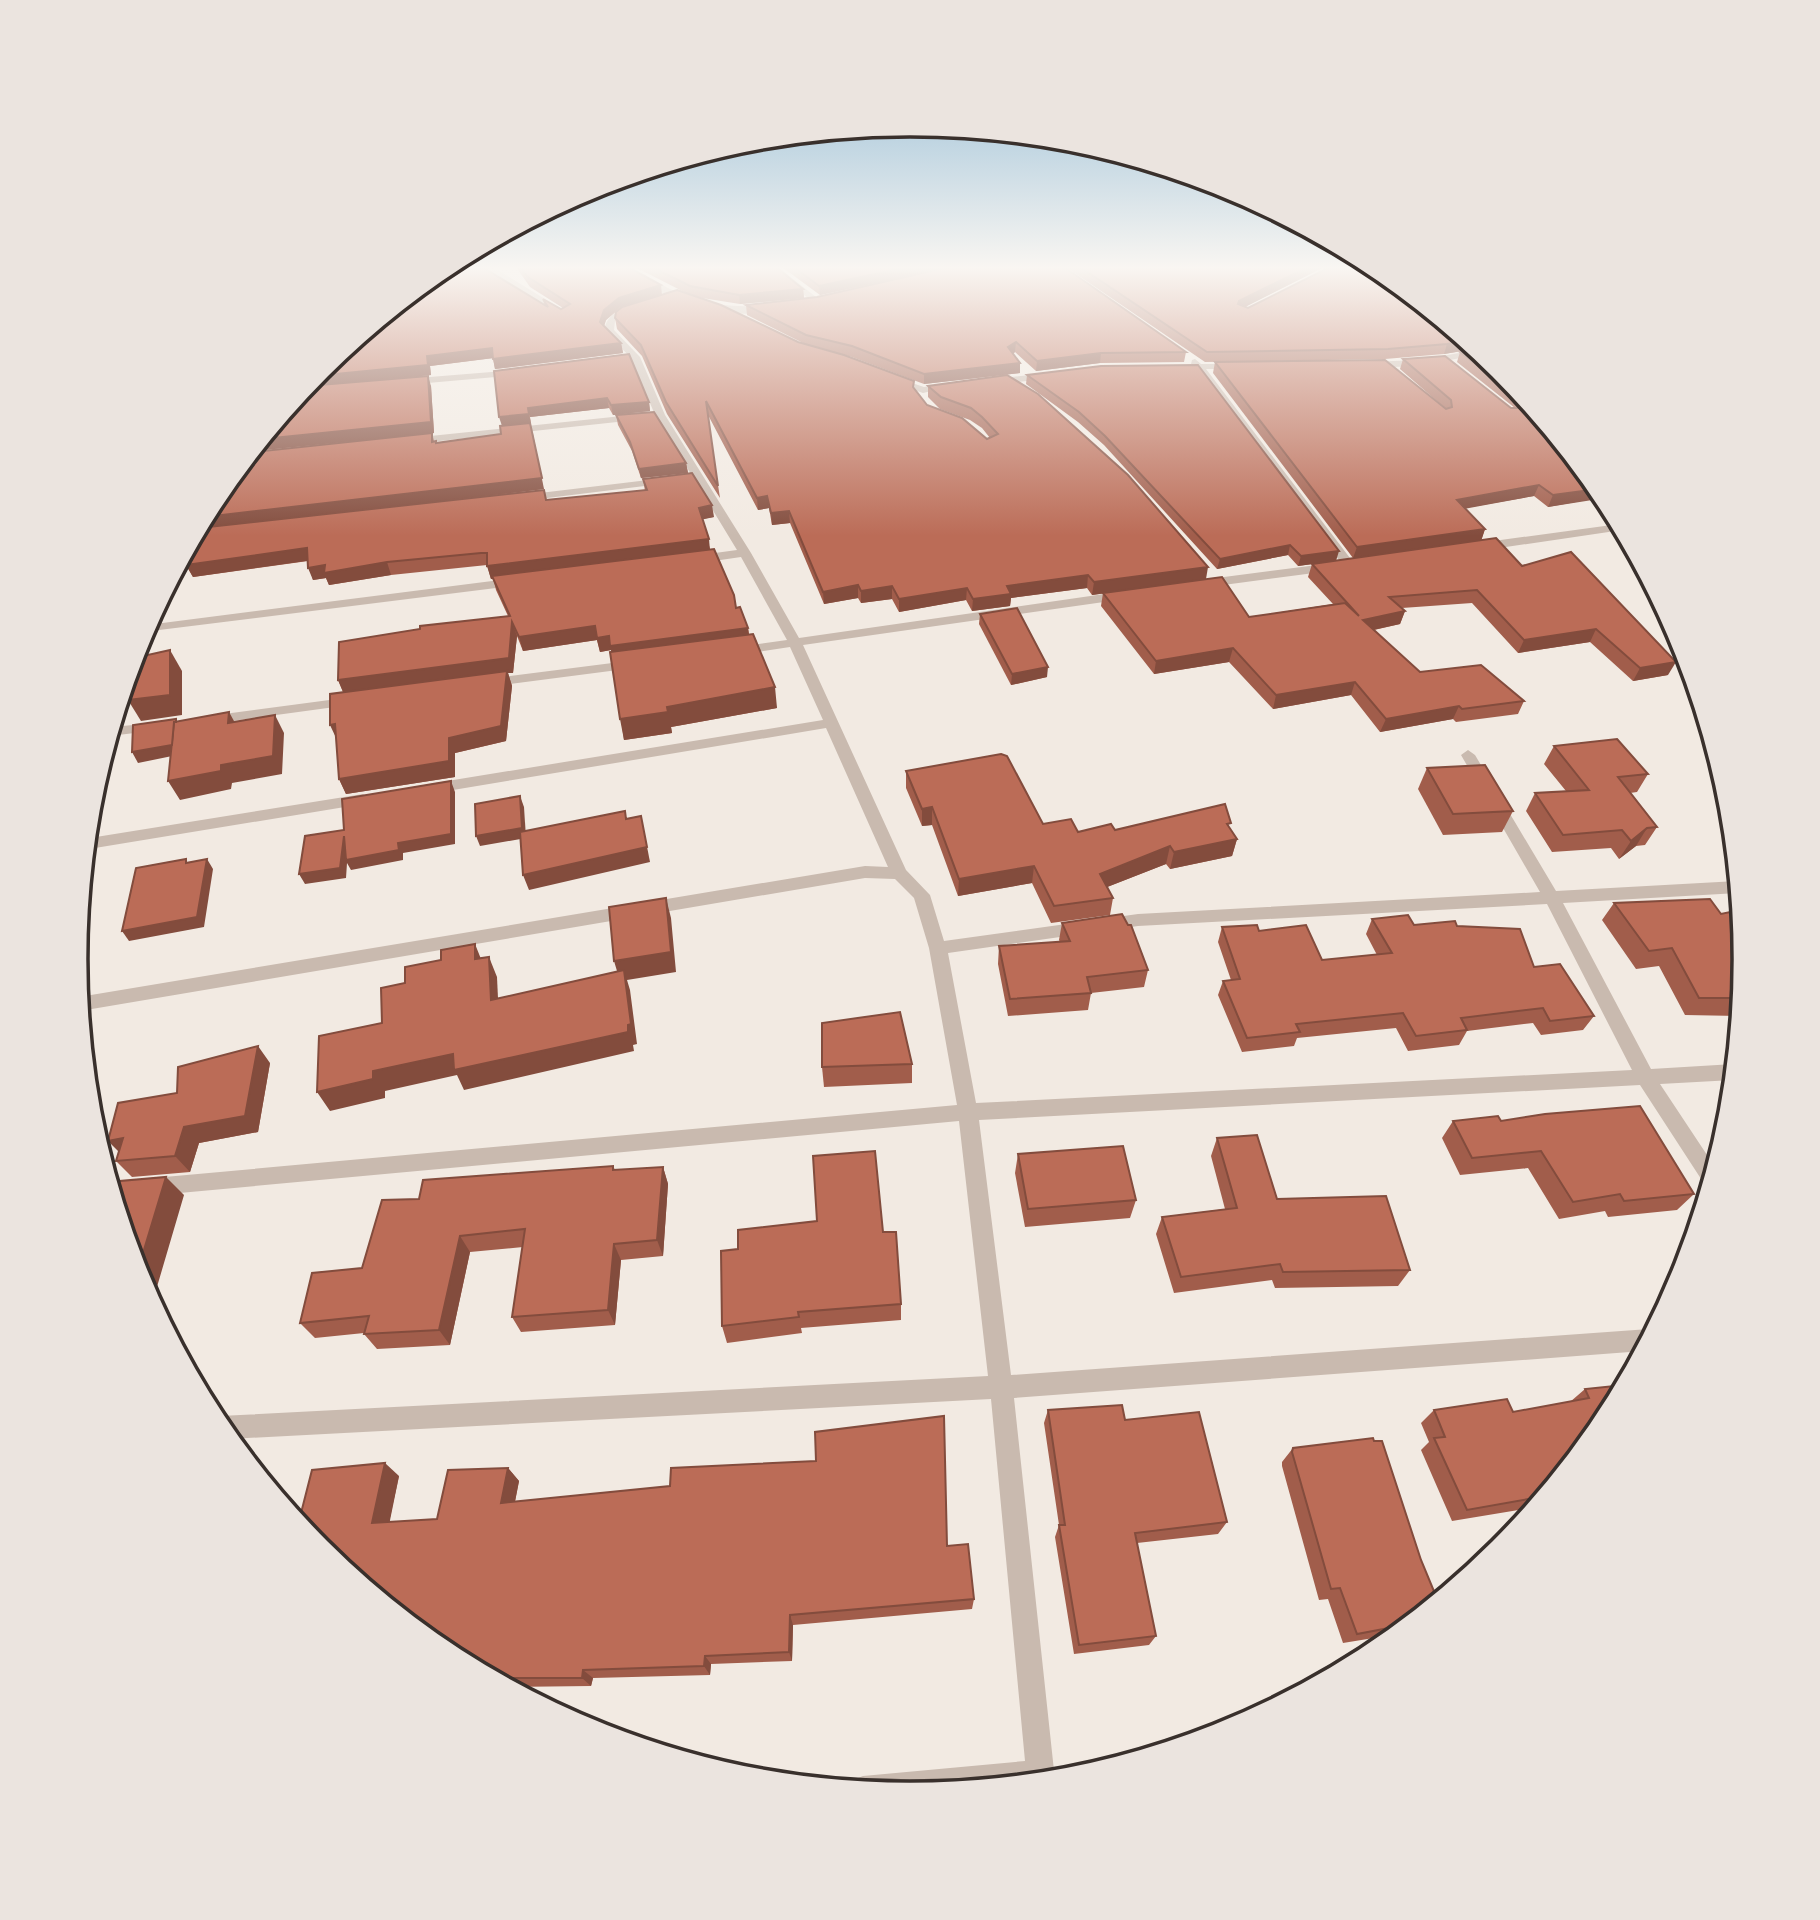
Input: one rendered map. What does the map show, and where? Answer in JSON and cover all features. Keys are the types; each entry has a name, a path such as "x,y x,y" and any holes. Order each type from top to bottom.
{"street":[{"path":"624,358 635,357 660,415 745,554 795,643 899,873 922,895 938,948 968,1112 1001,1387 1040,1771"},
{"path":"1360,365 1444,360 1458,357"},
{"path":"1189,358 1200,366 1356,564 1215,577 1192,586"},
{"path":"1444,360 1454,368"},
{"path":"1385,365 1395,373"},
{"path":"1163,367 1254,366"},
{"path":"1024,368 1030,384"},
{"path":"395,383 526,372"},
{"path":"880,374 923,390 971,384 1030,384 1060,375"},
{"path":"923,390 920,397 923,406"},
{"path":"398,442 660,415"},
{"path":"507,500 697,478"},
{"path":"1471,548 1610,529"},
{"path":"677,562 745,554"},
{"path":"158,627 527,581"},
{"path":"723,653 1137,594"},
{"path":"478,684 655,661"},
{"path":"193,722 370,699"},
{"path":"419,790 832,723"},
{"path":"121,731 165,725"},
{"path":"1468,755 1551,896 1646,1078 1705,1168"},
{"path":"97,843 378,797"},
{"path":"89,1003 865,872 899,873"},
{"path":"938,948 1138,920 1729,887"},
{"path":"121,1189 968,1112 1724,1073"},
{"path":"233,1427 1001,1387 1639,1341"}],"building":[{"path":"352,357 427,357 428,365 332,374"},
{"path":"608,357 630,357 649,402 611,405 607,398 528,408 529,414 499,417 494,371"},
{"path":"646,357 848,357 914,381 913,387 927,405 962,418 987,439 998,434 982,417 971,408 941,397 928,386 1007,375 1038,394 1128,475 1208,567 1094,582 1088,575 1007,586 1011,594 973,599 967,588 899,599 892,586 861,591 858,585 823,592 789,511 771,513 767,496 757,498 706,401 718,486 666,402"},
{"path":"879,357 1015,357 1020,363 924,374"},
{"path":"1032,357 1072,357 1037,361"},
{"path":"1446,357 1511,408 1519,408 1528,418 1585,491 1553,495 1539,485 1457,500 1485,529 1357,547 1215,362 1385,360 1446,409 1452,407 1451,400 1403,359"},
{"path":"1198,365 1339,551 1301,556 1290,545 1220,559 1105,436 1079,412 1027,375 1101,366"},
{"path":"428,376 431,422 275,438 322,385"},
{"path":"654,412 686,463 639,469 630,442 616,415"},
{"path":"530,423 542,478 218,515 264,451 432,433 432,442 436,443 501,434 500,426"},
{"path":"692,473 712,505 699,508 709,539 487,566 487,553 481,553 387,562 324,573 325,565 308,568 307,548 189,565 212,527 544,490 546,500 647,490 643,479"},
{"path":"1496,538 1522,566 1571,552 1676,662 1640,668 1596,629 1524,640 1477,590 1389,597 1405,611 1363,620 1420,672 1481,665 1524,701 1462,709 1459,706 1386,719 1355,682 1276,695 1233,648 1156,661 1103,593 1222,577 1249,617 1345,603 1359,616 1312,564"},
{"path":"714,549 734,595 736,608 740,607 748,628 610,646 609,636 597,638 595,626 519,637 512,622 509,658 338,680 339,642 420,629 420,626 510,616 492,576"},
{"path":"1017,608 1048,667 1012,674 980,614"},
{"path":"753,634 775,687 667,707 668,712 620,719 610,652"},
{"path":"170,650 170,695 130,700 131,696 146,655"},
{"path":"507,671 501,726 449,738 449,761 339,779 335,724 330,725 330,694"},
{"path":"229,712 228,723 275,715 273,756 221,765 221,771 168,781 174,722"},
{"path":"176,719 172,745 132,752 133,725"},
{"path":"1617,739 1648,774 1618,777 1657,827 1647,828 1631,841 1622,830 1563,835 1535,793 1589,790 1554,746"},
{"path":"1001,754 1007,756 1043,824 1071,819 1078,832 1111,824 1115,830 1225,804 1231,823 1227,824 1237,839 1174,852 1170,846 1100,874 1113,898 1054,906 1034,866 959,879 932,807 922,809 906,771"},
{"path":"1485,765 1513,811 1453,814 1427,768"},
{"path":"451,781 451,834 398,843 399,850 346,860 344,836 340,868 299,874 305,836 344,830 342,799"},
{"path":"520,796 522,828 476,836 475,804"},
{"path":"625,811 626,819 641,816 647,847 523,875 520,832"},
{"path":"186,859 186,863 207,859 197,917 122,931 136,868"},
{"path":"666,898 671,952 614,961 609,907"},
{"path":"1710,899 1721,914 1731,912 1731,998 1699,998 1672,948 1649,951 1614,903"},
{"path":"1122,914 1128,925 1131,925 1148,970 1087,977 1091,993 1010,999 999,946 1070,941 1062,923"},
{"path":"1408,915 1414,925 1455,921 1457,926 1520,929 1534,967 1560,964 1594,1016 1550,1021 1543,1008 1461,1018 1467,1030 1416,1036 1403,1013 1296,1024 1300,1032 1247,1038 1223,981 1240,979 1222,927 1257,925 1259,931 1306,925 1322,960 1392,953 1372,919"},
{"path":"475,944 475,959 489,957 491,1000 624,970 631,1024 628,1025 628,1032 454,1070 453,1054 373,1071 373,1079 317,1092 319,1036 382,1023 381,988 405,983 405,967 441,960 441,950"},
{"path":"900,1012 912,1064 822,1067 822,1023"},
{"path":"258,1046 245,1116 184,1127 175,1156 116,1161 123,1138 108,1141 118,1103 177,1093 178,1067"},
{"path":"1640,1106 1694,1194 1624,1201 1620,1194 1573,1202 1541,1151 1472,1158 1453,1121 1498,1116 1501,1121 1545,1114"},
{"path":"1257,1135 1277,1199 1386,1196 1410,1270 1283,1272 1280,1264 1181,1277 1162,1217 1237,1208 1217,1138"},
{"path":"1123,1146 1136,1200 1028,1209 1018,1154"},
{"path":"875,1151 883,1232 896,1232 901,1304 798,1312 799,1317 722,1326 721,1251 738,1249 738,1230 817,1221 813,1156"},
{"path":"613,1166 613,1170 663,1167 657,1240 614,1244 608,1310 512,1317 525,1229 460,1236 439,1330 364,1334 369,1316 300,1323 312,1273 362,1268 382,1200 419,1199 423,1180"},
{"path":"166,1177 142,1255 131,1224 118,1181"},
{"path":"1613,1386 1563,1461 1531,1499 1467,1510 1434,1438 1445,1437 1434,1410 1507,1399 1513,1412 1589,1398 1585,1389"},
{"path":"1122,1405 1125,1420 1199,1412 1227,1522 1135,1533 1156,1636 1079,1645 1059,1525 1065,1525 1048,1410"},
{"path":"944,1416 947,1546 968,1544 974,1599 790,1615 789,1652 705,1656 704,1666 583,1670 582,1678 510,1678 453,1644 409,1613 328,1542 301,1512 312,1470 385,1463 372,1523 437,1519 448,1470 508,1468 501,1503 670,1486 671,1468 816,1461 815,1432"},
{"path":"1373,1438 1374,1441 1382,1441 1421,1560 1435,1593 1390,1628 1357,1634 1340,1588 1331,1589 1293,1448"}]}
